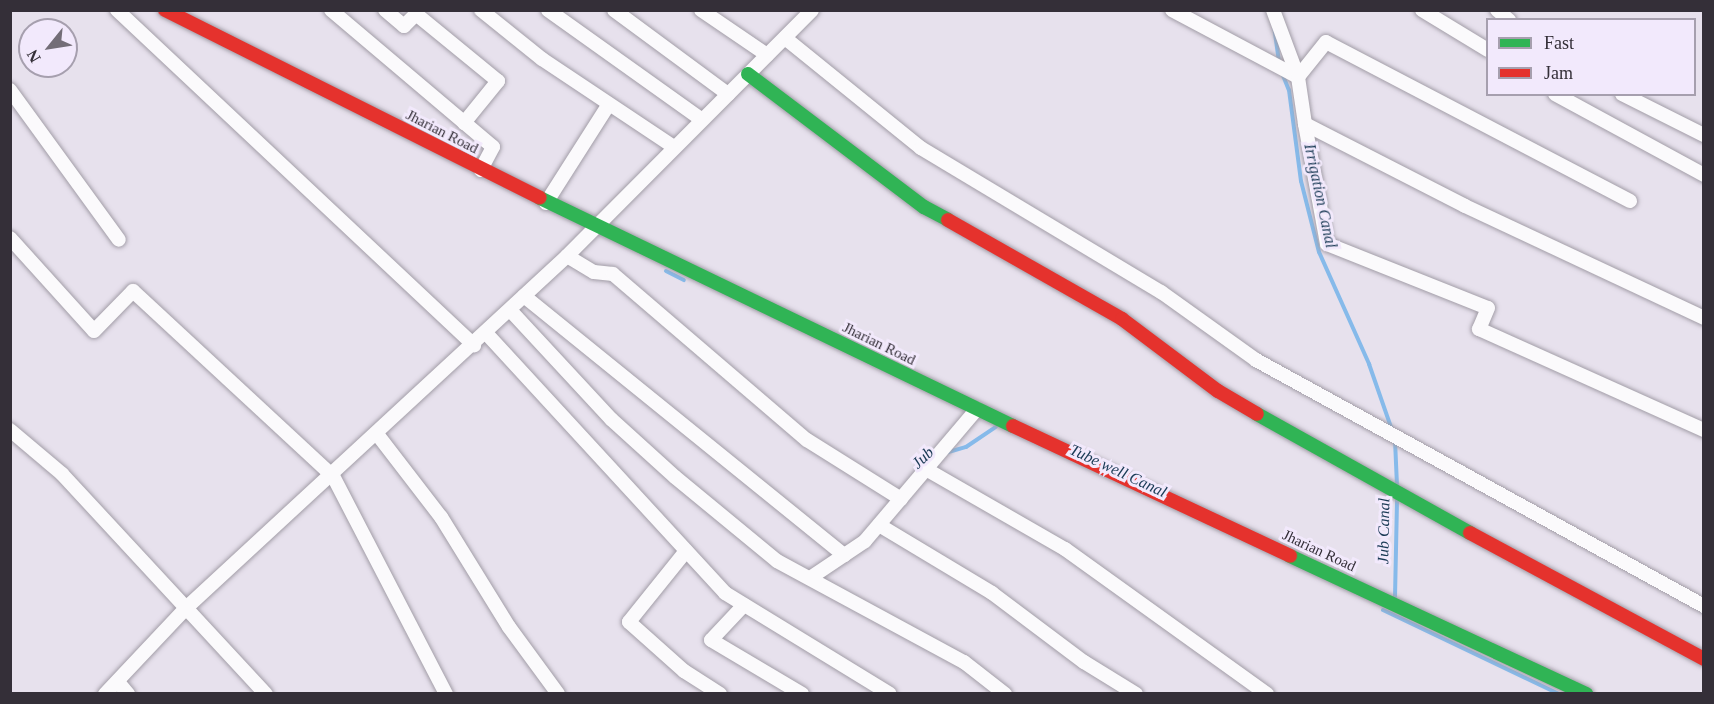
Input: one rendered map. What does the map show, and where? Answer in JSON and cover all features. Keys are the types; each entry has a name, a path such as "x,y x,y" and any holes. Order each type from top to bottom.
{"main road":[{"name":"Jharian Road","path":"165,10 546,203 977,409 1586,693"},
{"path":"748,74 924,207 1122,319 1218,391 1355,471 1704,659"}],"street":[{"path":"117,10 474,345"},
{"path":"331,10 493,147 481,170"},
{"path":"385,10 404,26 416,14 498,81 464,123"},
{"path":"481,10 609,104 674,147"},
{"path":"548,10 702,120"},
{"path":"614,10 728,94"},
{"path":"701,10 767,55"},
{"path":"105,693 118,682 185,609 333,476 567,256 812,10"},
{"path":"1172,10 1298,77"},
{"path":"1273,10 1298,77 1327,244 1488,308 1479,329 1704,430"},
{"path":"1422,10 1486,49"},
{"path":"785,38 921,147 1161,292 1256,360 1704,606"},
{"path":"1298,77 1326,42 1630,201"},
{"path":"10,90 119,240"},
{"path":"1559,96 1704,175"},
{"path":"1626,96 1704,135"},
{"path":"546,203 609,104"},
{"path":"1305,124 1465,206 1704,318"},
{"path":"10,238 94,331 133,291 333,476 446,693"},
{"path":"567,256 594,272 613,274 807,440 900,499"},
{"path":"524,296 844,555"},
{"path":"510,310 611,419 675,477 777,561 964,662 1005,693"},
{"path":"486,333 725,593 890,693"},
{"path":"810,578 844,555 879,525 924,468 977,409"},
{"path":"10,430 62,474 185,609 266,693"},
{"path":"377,434 441,517 509,627 558,693"},
{"path":"924,468 1065,549 1214,659 1267,693"},
{"path":"879,525 992,592 1084,662 1136,693"},
{"path":"686,551 629,622 684,671 720,693"},
{"path":"744,605 711,640 802,693"},
{"path":"118,682 128,693"}],"waterway":[{"name":"Irrigation Canal","path":"1274,26 1279,63"},
{"name":"Irrigation Canal","path":"1282,73 1289,90 1301,181 1319,252 1369,364 1392,430"},
{"name":"Tube well Canal","path":"666,271 684,280"},
{"name":"Jub","path":"945,453 966,447 996,427"},
{"name":"Jub Canal","path":"1395,440 1397,486"},
{"name":"Jub Canal","path":"1395,597 1397,500"},
{"name":"Tube well Canal","path":"1383,610 1559,694"}],"traffic: fast":[{"path":"748,74 924,207 948,220"},
{"path":"540,198 1013,426"},
{"path":"1257,414 1470,533"},
{"path":"1290,556 1586,694"}],"traffic: jam":[{"path":"165,10 540,198"},
{"path":"948,220 1122,319 1218,391 1257,414"},
{"path":"1013,426 1290,556"},
{"path":"1470,533 1704,659"}]}
